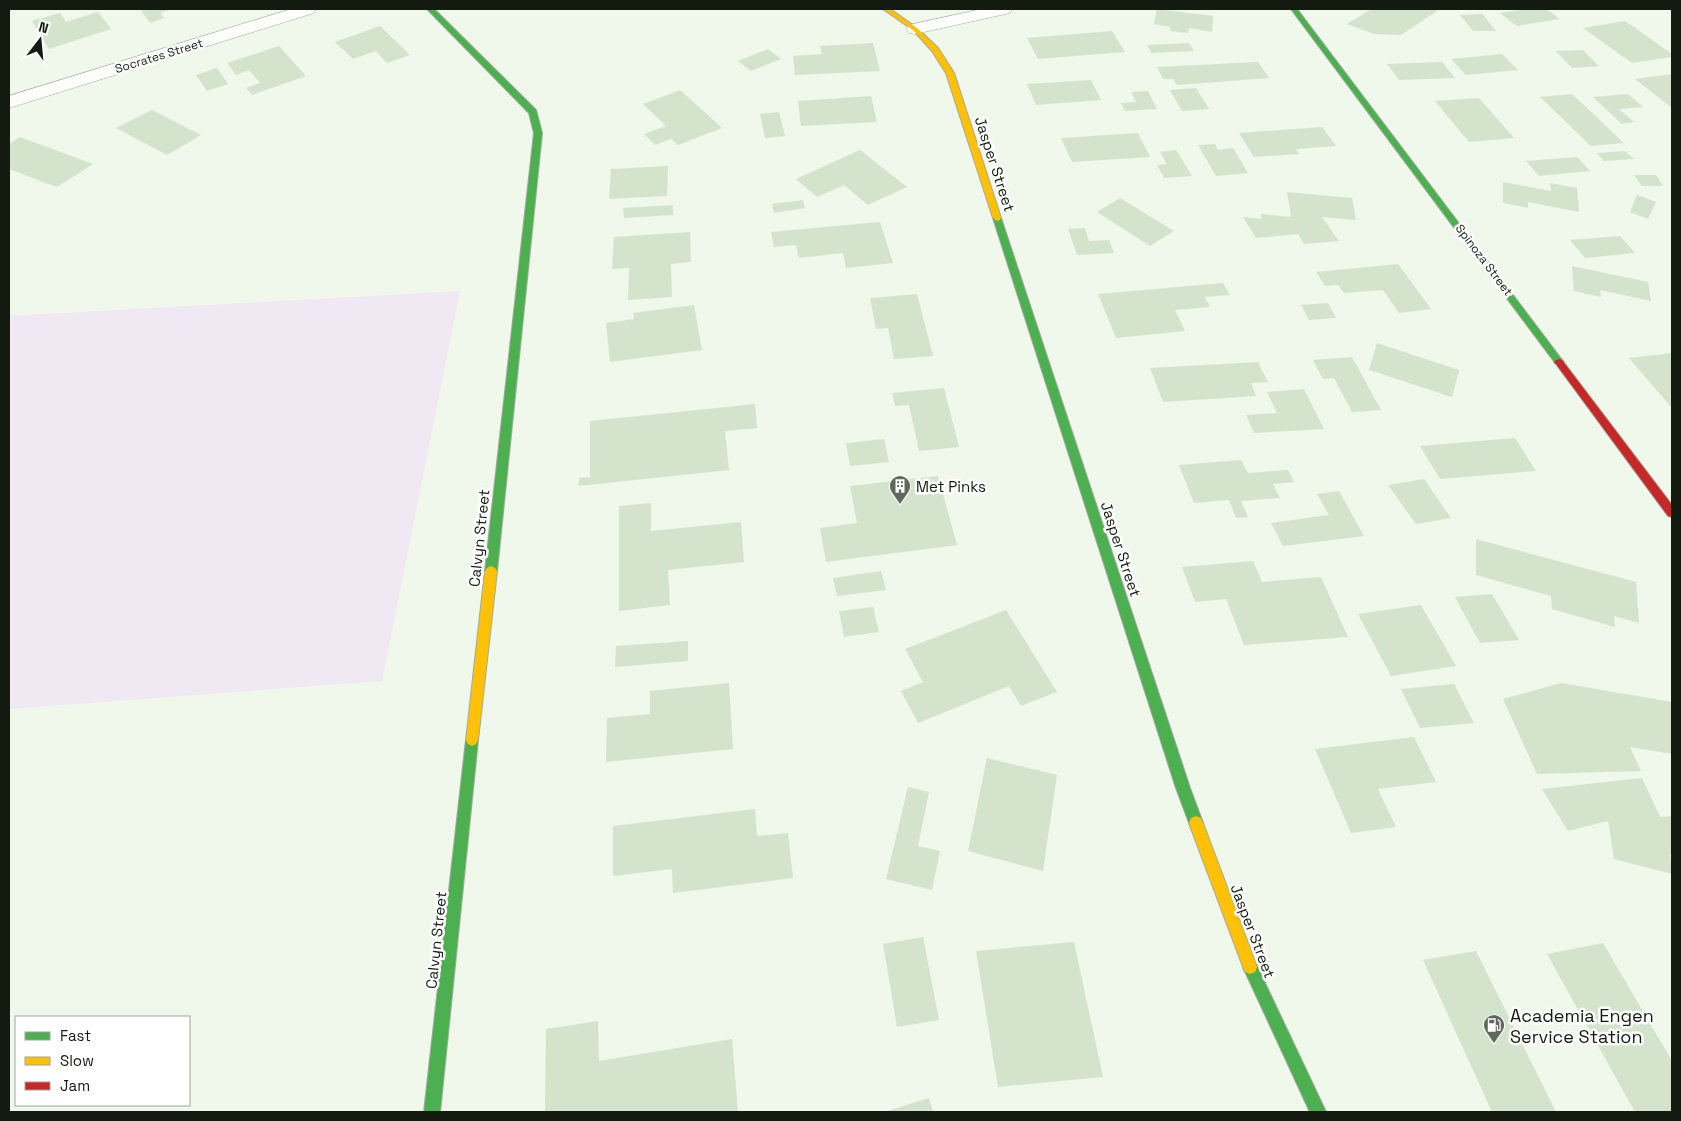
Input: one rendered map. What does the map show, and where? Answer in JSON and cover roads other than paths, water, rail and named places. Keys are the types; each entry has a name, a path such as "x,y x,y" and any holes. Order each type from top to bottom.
{"street":[{"name":"Socrates Street","path":"9,102 308,9"},
{"name":"Calvyn Street","path":"430,9 533,112 538,133 432,1112"},
{"name":"Jasper Street","path":"886,9 915,29 934,50 950,73 1183,788 1256,982 1318,1112"},
{"path":"915,29 1004,9"},
{"name":"Spinoza Street","path":"1294,9 1672,513"}],"place":[{"name":"Met Pinks","path":"900,505"},
{"name":"Academia Engen Service Station","path":"1494,1044"}]}
